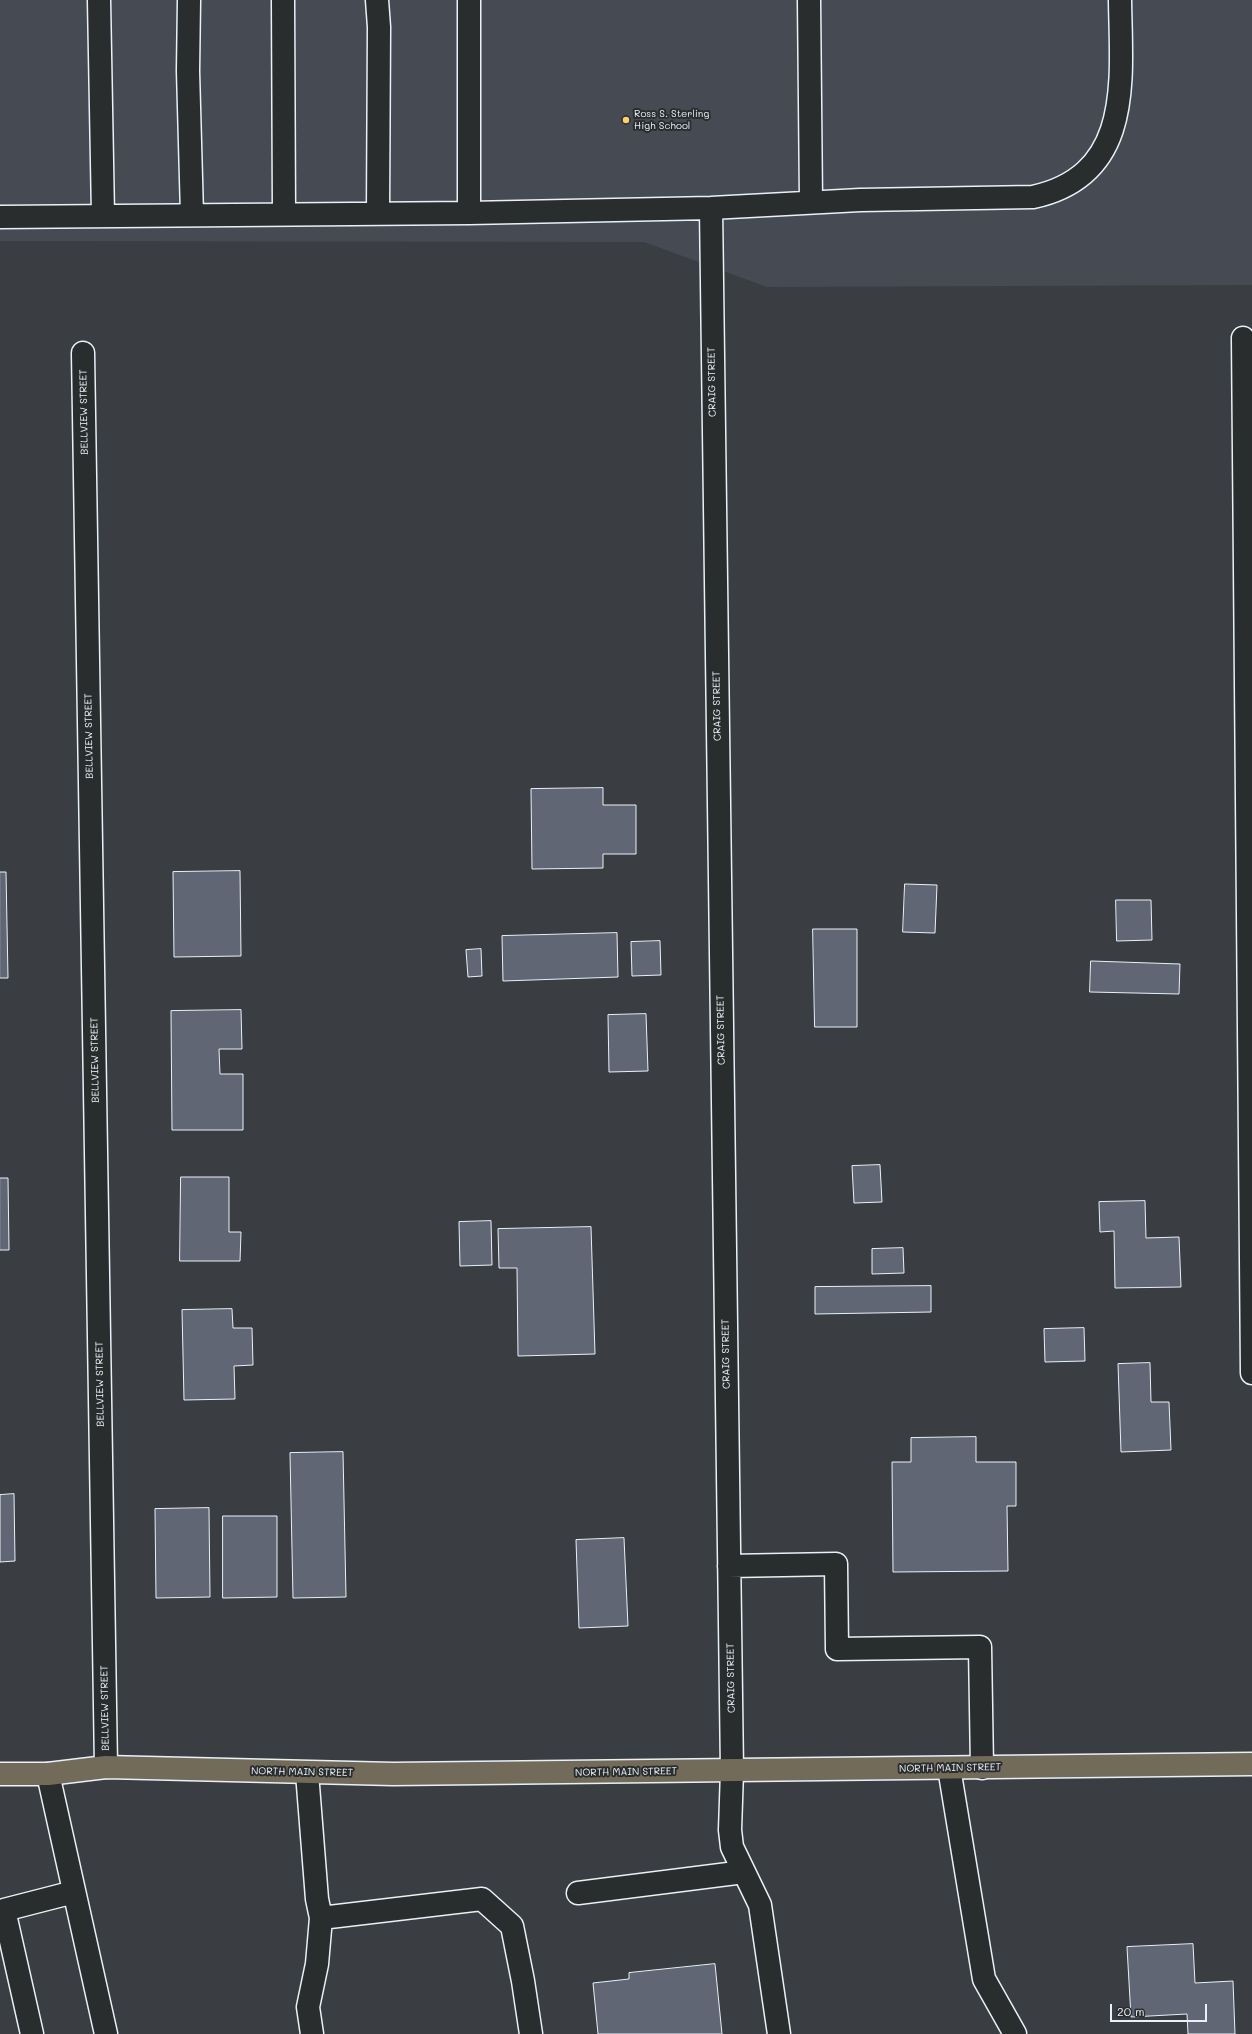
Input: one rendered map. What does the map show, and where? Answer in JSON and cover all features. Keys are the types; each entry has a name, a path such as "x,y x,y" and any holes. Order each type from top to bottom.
{"main road":[{"name":"NORTH MAIN STREET","path":"0,1774 48,1774 106,1767 392,1774 1252,1764"}],"street":[{"path":"99,0 103,215"},
{"path":"377,0 379,28 378,213"},
{"path":"469,0 469,213"},
{"path":"809,0 811,202"},
{"path":"0,217 469,213 711,208 860,200 1033,197 1051,193 1071,183 1091,167 1106,145 1116,120 1120,90 1120,0"},
{"path":"189,2 188,71 192,215"},
{"path":"283,9 284,214"},
{"name":"CRAIG STREET","path":"711,208 732,1771 730,1830 732,1848 760,1906 778,2034"},
{"path":"1243,338 1252,1373"},
{"name":"BELLVIEW STREET","path":"84,353 106,1767"},
{"path":"729,1566 836,1564 837,1650 980,1647 982,1768"},
{"path":"948,1768 984,1978 1015,2034"},
{"path":"307,1772 317,1899 321,1918 317,1964 308,2007 312,2034"},
{"path":"48,1774 106,2034"},
{"path":"578,1893 744,1872"},
{"path":"32,2034 4,1910 74,1892"},
{"path":"321,1918 482,1899 512,1926 523,1981 531,2034"}],"shaded area":[{"name":"Ross S. Sterling High School","path":"0,0 1252,0 1252,285 767,287 644,242 0,241"}],"building":[{"path":"603,788 603,805 636,805 636,854 603,854 603,868 532,869 531,789"},
{"path":"240,871 241,956 174,957 173,872"},
{"path":"0,872 6,872 8,978 0,978"},
{"path":"905,884 937,885 935,933 903,932"},
{"path":"1116,900 1151,900 1152,940 1117,941"},
{"path":"813,929 857,929 857,1027 815,1027"},
{"path":"617,933 618,977 503,981 502,936"},
{"path":"660,941 661,975 632,976 631,942"},
{"path":"481,949 482,976 468,977 466,950"},
{"path":"1091,961 1180,964 1179,994 1090,992"},
{"path":"241,1010 242,1049 219,1049 220,1074 243,1074 243,1130 172,1130 171,1011"},
{"path":"646,1014 648,1071 609,1072 608,1015"},
{"path":"880,1165 882,1202 854,1203 852,1166"},
{"path":"181,1177 229,1177 229,1232 241,1232 240,1261 180,1261"},
{"path":"0,1178 8,1178 9,1250 0,1250"},
{"path":"1145,1201 1146,1238 1179,1237 1181,1287 1115,1288 1114,1231 1100,1232 1099,1202"},
{"path":"491,1221 492,1265 460,1266 459,1222"},
{"path":"591,1227 595,1354 518,1356 517,1268 499,1268 498,1229"},
{"path":"903,1248 904,1273 872,1274 872,1249"},
{"path":"931,1286 931,1312 815,1314 815,1287"},
{"path":"232,1309 233,1328 252,1328 253,1365 234,1366 235,1399 184,1400 182,1310"},
{"path":"1084,1328 1085,1361 1045,1362 1044,1329"},
{"path":"1150,1363 1151,1402 1169,1402 1171,1450 1121,1452 1118,1364"},
{"path":"976,1437 976,1462 1016,1462 1016,1506 1007,1506 1008,1571 893,1572 892,1462 911,1462 911,1438"},
{"path":"343,1452 346,1597 293,1598 290,1453"},
{"path":"14,1494 15,1561 0,1562 0,1495"},
{"path":"209,1508 210,1597 156,1598 155,1509"},
{"path":"223,1516 277,1516 277,1597 223,1598"},
{"path":"624,1538 628,1626 579,1628 576,1540"},
{"path":"1193,1944 1195,1983 1233,1981 1235,2034 1188,2034 1187,2014 1131,2017 1127,1947"},
{"path":"715,1964 722,2034 598,2034 593,1983 629,1979 629,1973"}],"place":[{"name":"Ross S. Sterling High School","path":"626,120"}]}
